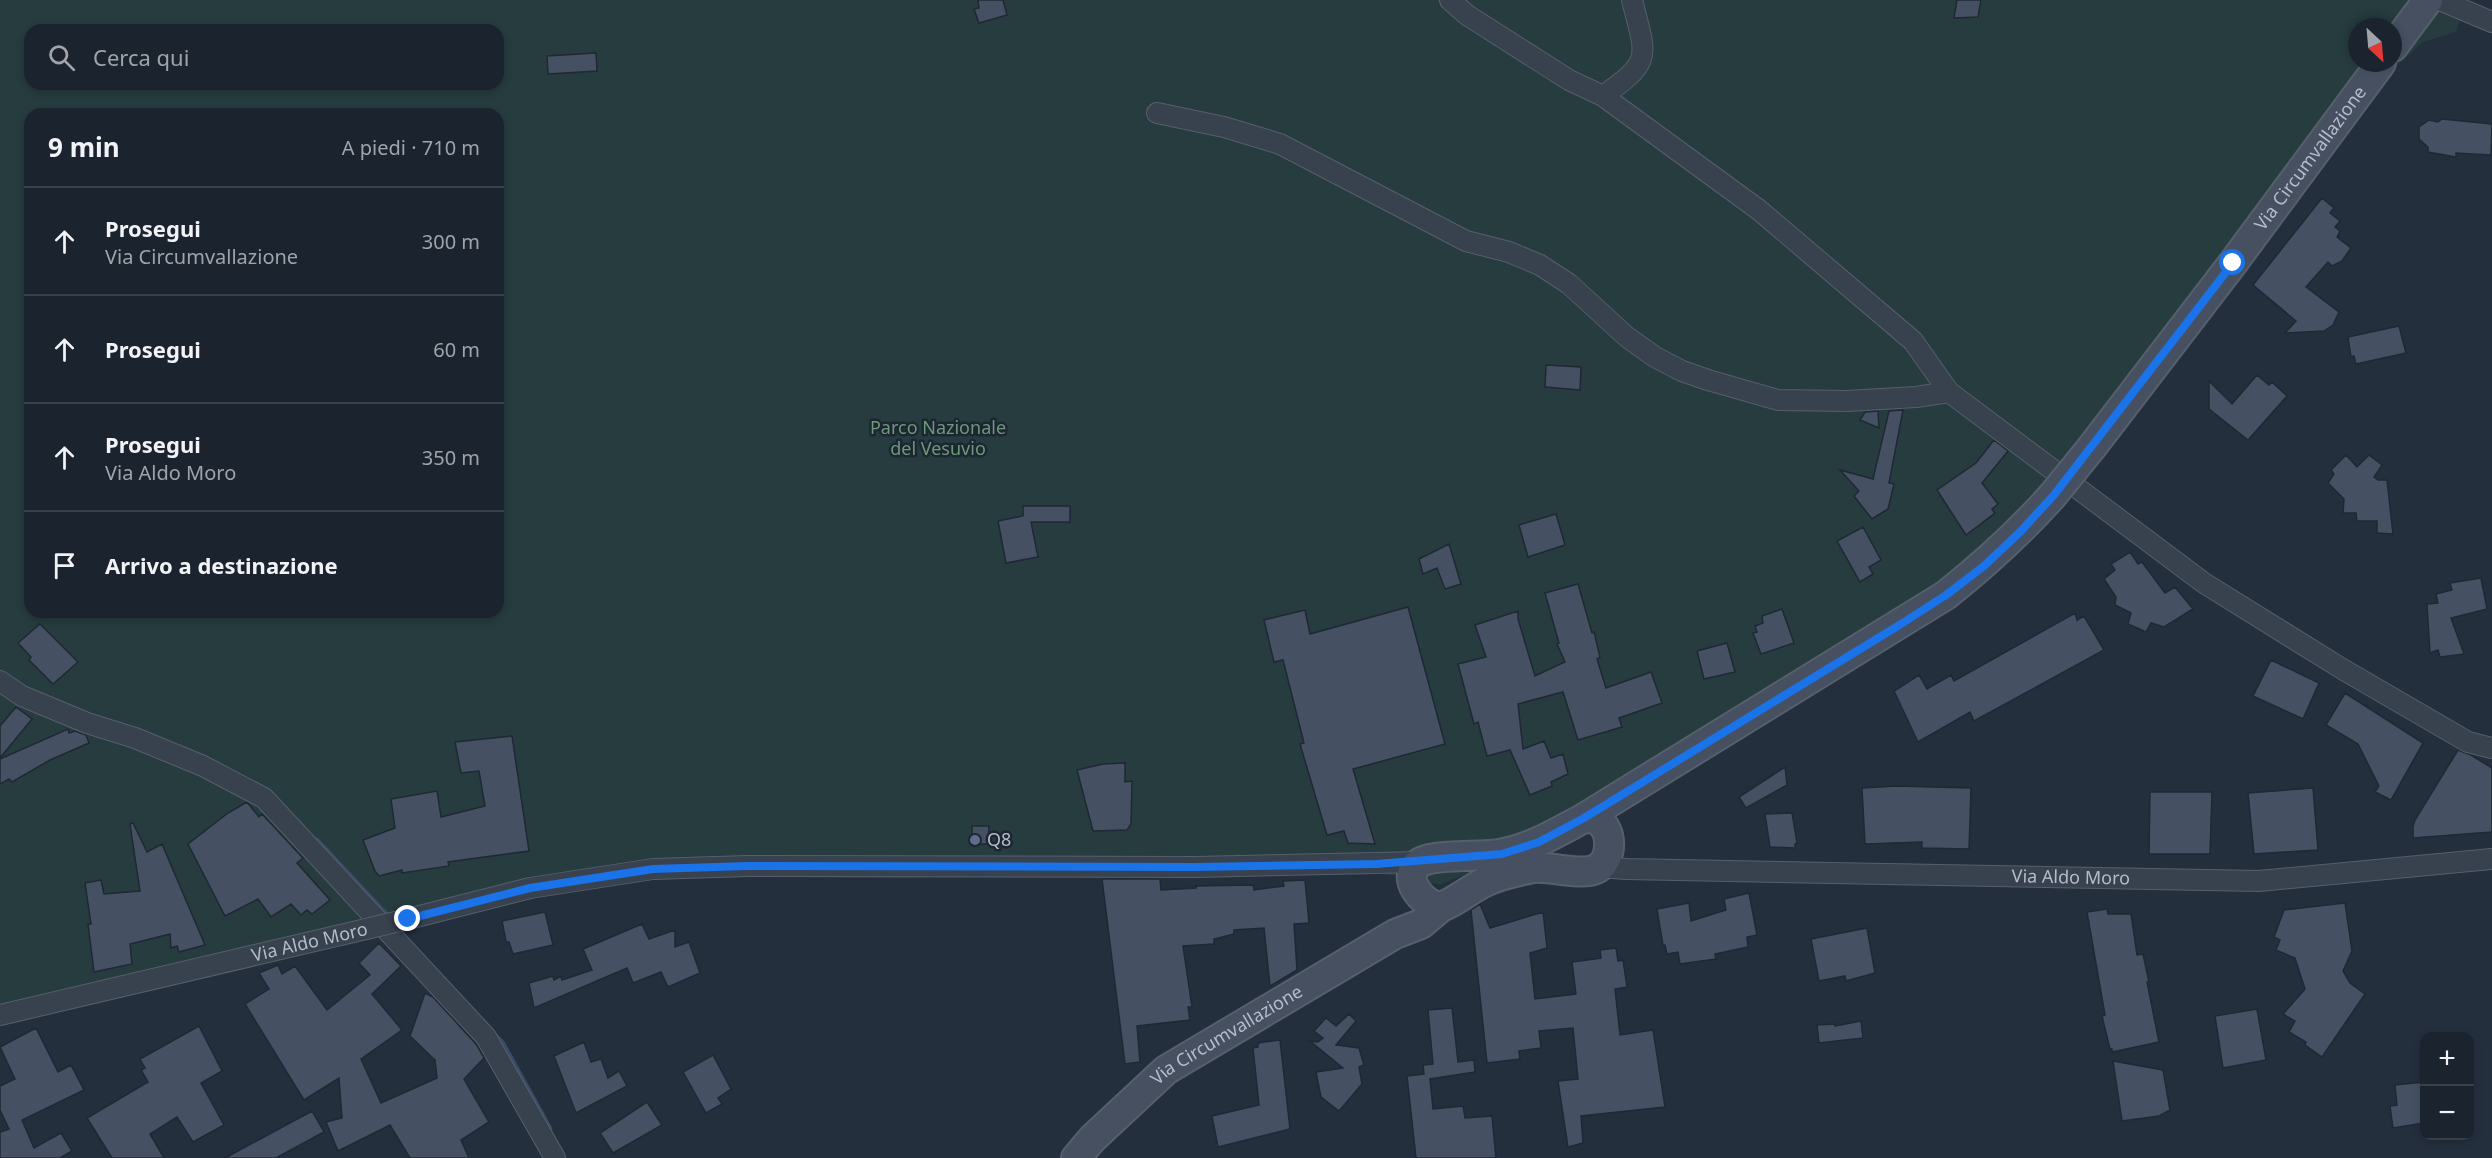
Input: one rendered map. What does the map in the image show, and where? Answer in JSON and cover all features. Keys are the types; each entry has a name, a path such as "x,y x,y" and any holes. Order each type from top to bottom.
{"main road":[{"path":"2402,35 2428,0"},
{"name":"Via Circumvallazione","path":"1076,1158 1092,1139 1166,1070 1395,934 1421,924 1442,907 1484,882 1514,872 1538,868 1590,871 1600,838 1627,793 1946,595 1984,566 2054,495 2092,447 2233,263 2374,72"},
{"path":"1395,934 1417,880 1431,859 1484,856 1518,850 1539,842 1600,838"},
{"path":"1417,880 1427,903 1442,907"}],"street":[{"path":"1450,0 1467,15 1569,80 1603,96 1760,210 1914,341 1949,392 2204,583 2344,670 2468,742 2492,748"},
{"path":"1603,96 1630,78 1642,62 1644,45 1632,0"},
{"path":"2440,0 2492,22"},
{"path":"1157,113 1224,127 1280,144 1466,241 1509,252 1540,265 1569,284 1636,344 1655,357 1700,377 1778,400 1847,401 1916,397 1949,392"},
{"path":"0,681 22,696 203,766 264,798 486,1037 555,1158"},
{"path":"1600,838 1647,868"},
{"name":"Via Aldo Moro","path":"1600,838 1647,868 2259,881 2492,859"},
{"name":"Via Aldo Moro","path":"0,1015 530,888 653,869 759,866 1195,867 1376,864 1417,880"}],"green space":[{"name":"Parco Nazionale del Vesuvio","path":"0,0 2467,0 2456,32 2423,42 2402,61 2402,18 2348,18 2348,72 2390,72 2324,155 2302,193 2200,330 2074,484 2000,561 1562,831 1440,885 1365,870 898,878 664,876 480,908 0,1023"}],"building":[{"path":"978,0 1003,0 1007,15 979,23 974,9 979,8"},
{"path":"1957,0 1981,0 1978,17 1954,18"},
{"path":"596,53 597,71 548,74 547,56"},
{"path":"2442,119 2492,124 2491,155 2456,153 2456,157 2428,152 2428,147 2419,139 2419,127 2429,120 2438,122"},
{"path":"2322,198 2334,208 2330,213 2340,221 2335,227 2340,231 2337,237 2351,248 2342,261 2332,266 2328,262 2306,287 2339,312 2333,325 2324,331 2285,333 2296,321 2253,285"},
{"path":"2399,326 2406,353 2356,364 2354,356 2351,357 2348,337"},
{"path":"1546,365 1581,367 1580,390 1545,387"},
{"path":"2257,375 2269,385 2272,382 2287,396 2248,440 2209,409 2209,381 2232,404"},
{"path":"1903,410 1889,483 1894,484 1888,509 1872,519 1854,496 1859,491 1840,470 1873,479 1889,411"},
{"path":"1878,411 1879,428 1860,420 1865,412"},
{"path":"1994,440 2008,451 1982,483 1998,504 1992,509 1995,513 1966,535 1937,490 1976,463"},
{"path":"2346,455 2357,467 2369,455 2382,465 2374,477 2378,480 2387,480 2393,534 2377,533 2377,521 2357,521 2356,513 2343,513 2344,499 2328,483 2334,474 2331,470"},
{"path":"1023,506 1070,506 1070,522 1031,522 1038,557 1006,563 998,521 1023,516"},
{"path":"1556,514 1565,545 1528,557 1519,525"},
{"path":"1863,527 1881,560 1869,567 1873,574 1860,582 1837,541"},
{"path":"1449,544 1461,584 1445,589 1437,568 1423,574 1419,559"},
{"path":"2130,552 2138,564 2142,562 2165,593 2175,587 2193,609 2164,627 2151,623 2146,632 2128,624 2131,613 2115,605 2116,597 2104,579 2115,570 2111,564"},
{"path":"2481,578 2487,609 2451,618 2464,654 2440,657 2438,650 2430,653 2427,604 2438,603 2436,594 2452,590 2450,583"},
{"path":"1578,584 1592,633 1594,632 1600,657 1597,659 1606,688 1651,672 1662,703 1619,718 1622,727 1578,740 1563,692 1518,704 1523,749 1544,741 1551,758 1563,754 1568,774 1551,782 1552,786 1530,795 1510,750 1487,756 1478,722 1474,724 1458,664 1486,657 1475,625 1518,611 1518,619 1535,676 1565,662 1557,644 1559,643 1545,593"},
{"path":"1408,607 1445,744 1353,769 1375,844 1348,843 1344,831 1327,835 1300,744 1304,743 1283,660 1274,662 1264,620 1305,610 1310,634"},
{"path":"1782,609 1794,643 1761,654 1753,633 1757,632 1755,626 1763,623 1762,616"},
{"path":"2075,613 2077,620 2084,616 2104,650 1974,721 1970,712 1918,742 1894,691 1919,675 1927,689 1951,675 1954,681"},
{"path":"40,624 78,662 53,684 29,660 31,657 18,643"},
{"path":"1727,643 1735,672 1704,679 1697,651"},
{"path":"2271,660 2319,683 2303,719 2253,696"},
{"path":"2345,693 2423,743 2391,800 2375,792 2379,786 2358,744 2326,725"},
{"path":"16,707 32,719 0,758 0,726"},
{"path":"68,729 69,733 75,731 86,735 89,743 50,760 12,782 9,779 0,784 0,759"},
{"path":"512,736 529,851 448,862 449,866 402,873 402,870 379,876 363,840 395,828 391,799 437,791 441,817 485,806 479,771 461,773 455,742"},
{"path":"2458,750 2492,768 2492,832 2413,838 2415,820"},
{"path":"1125,763 1125,782 1132,781 1131,824 1127,830 1093,831 1077,770 1103,764"},
{"path":"1785,767 1787,785 1746,808 1739,797"},
{"path":"1896,786 1971,788 1969,849 1922,848 1922,842 1865,844 1862,788"},
{"path":"2313,788 2318,850 2254,854 2248,793"},
{"path":"2150,792 2212,792 2210,854 2149,854"},
{"path":"247,802 259,817 262,814 303,858 297,863 330,900 312,914 307,910 301,915 291,904 271,917 258,899 225,916 188,844 228,813"},
{"path":"1792,813 1797,843 1795,848 1770,847 1765,814"},
{"path":"133,823 147,852 162,844 205,945 179,952 177,946 171,948 170,934 130,944 132,964 94,972 88,924 91,924 85,883 101,880 104,894 140,891 130,824"},
{"path":"972,826 989,826 988,844 972,844"},
{"path":"1102,879 1160,879 1161,890 1196,888 1196,886 1253,885 1254,890 1284,886 1283,881 1305,880 1309,923 1294,924 1297,970 1270,986 1264,928 1234,930 1234,934 1214,939 1214,944 1183,946 1192,1007 1188,1007 1190,1020 1137,1026 1140,1062 1125,1064"},
{"path":"1749,893 1757,935 1747,937 1748,947 1715,954 1716,959 1680,964 1678,952 1667,954 1665,945 1663,945 1657,909 1689,903 1691,921 1726,910 1724,899"},
{"path":"2345,903 2352,951 2343,971 2350,983 2365,994 2322,1057 2305,1045 2306,1042 2289,1032 2295,1021 2283,1014 2305,989 2295,958 2276,950 2280,940 2274,937 2284,910"},
{"path":"1480,904 1490,928 1543,912 1547,948 1530,953 1535,999 1576,994 1572,962 1601,958 1600,950 1616,948 1618,961 1623,960 1627,987 1615,989 1620,1035 1653,1030 1665,1107 1581,1116 1583,1143 1568,1147 1558,1081 1578,1079 1573,1028 1539,1031 1541,1048 1519,1051 1520,1059 1487,1063 1471,910"},
{"path":"2107,909 2108,914 2131,914 2137,955 2143,954 2159,1042 2112,1052 2102,1016 2105,1015 2087,912"},
{"path":"545,912 553,945 513,954 509,942 506,942 502,921"},
{"path":"642,924 649,939 675,930 675,947 689,942 700,973 668,987 661,972 633,983 627,968 534,1008 529,983 553,976 554,980 561,976 562,980 592,970 583,949"},
{"path":"1867,928 1875,973 1846,981 1845,976 1819,981 1811,939"},
{"path":"379,943 401,966 372,994 402,1030 361,1059 381,1103 437,1078 435,1060 410,1036 425,993 433,997 476,1044 484,1058 464,1079 489,1122 461,1140 469,1158 410,1158 390,1125 338,1151 326,1122 342,1118 339,1078 304,1100 245,1004 269,989 259,973 278,965 282,974 295,966 327,1010 370,975 359,963"},
{"path":"1452,1008 1458,1062 1474,1060 1475,1072 1430,1079 1433,1109 1463,1106 1465,1118 1492,1116 1496,1158 1416,1158 1407,1076 1424,1074 1423,1065 1433,1064 1428,1010"},
{"path":"2257,1009 2266,1060 2223,1068 2215,1016"},
{"path":"1349,1014 1356,1021 1336,1045 1359,1048 1364,1065 1359,1067 1362,1084 1339,1111 1321,1097 1316,1072 1343,1068 1310,1041 1318,1042 1323,1038 1314,1031 1326,1018 1336,1026"},
{"path":"1861,1021 1863,1038 1819,1043 1817,1025 1835,1024 1835,1026"},
{"path":"199,1026 222,1071 201,1083 224,1125 193,1142 177,1117 150,1134 164,1158 112,1158 87,1118 148,1082 141,1070 145,1068 140,1059"},
{"path":"36,1028 58,1072 71,1065 84,1090 22,1120 34,1148 61,1133 72,1151 60,1158 0,1158 0,1132 9,1129 0,1110 0,1086 15,1079 0,1047"},
{"path":"1280,1040 1290,1129 1218,1147 1212,1116 1259,1105 1253,1048 1258,1047 1258,1043"},
{"path":"584,1042 591,1062 601,1059 608,1078 619,1071 627,1086 576,1113 554,1056"},
{"path":"713,1055 731,1089 718,1098 722,1104 706,1113 683,1072"},
{"path":"2113,1061 2163,1070 2170,1110 2159,1116 2122,1121"},
{"path":"2420,1082 2420,1124 2393,1128 2390,1106 2397,1105 2395,1085"},
{"path":"647,1102 662,1125 613,1153 600,1133"},
{"path":"312,1111 324,1132 276,1158 225,1158"}],"waterway":[{"path":"317,841 390,919"},
{"path":"495,1036 502,1043 549,1128"}],"place":[{"name":"Q8","path":"975,840"}],"route":[{"path":"408,919 530,888 653,869 747,866 1195,867 1376,864 1484,856 1518,850 1539,842 1627,793 1901,624 1946,595 1984,566 2054,495 2233,263"}]}
